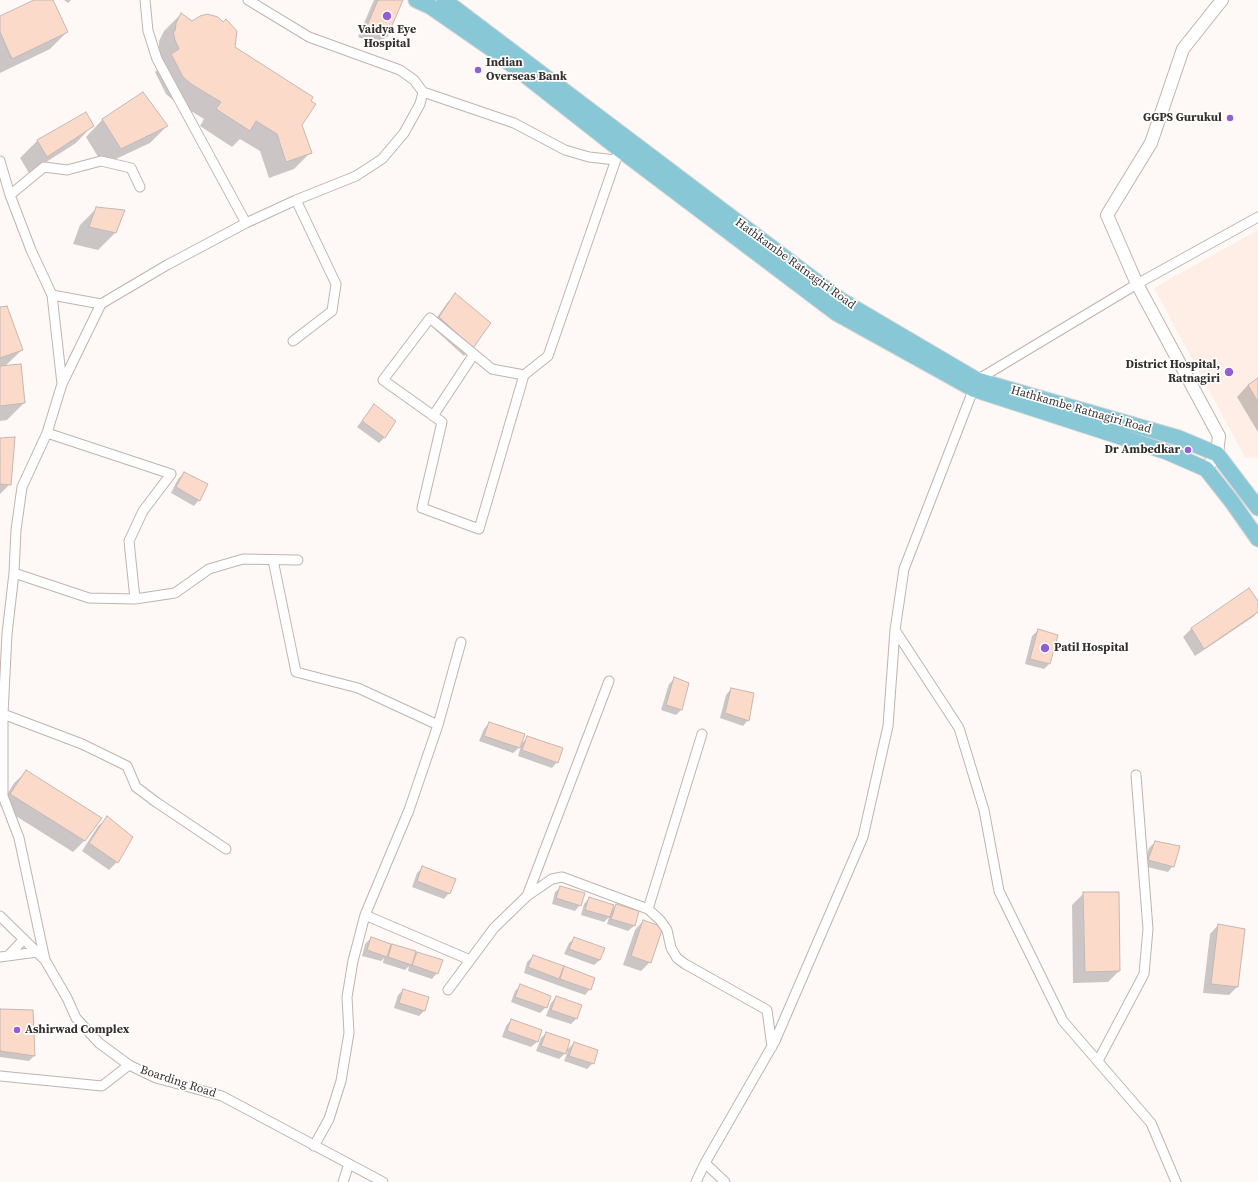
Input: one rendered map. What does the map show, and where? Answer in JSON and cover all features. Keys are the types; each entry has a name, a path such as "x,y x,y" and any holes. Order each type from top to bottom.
{"main road":[{"path":"416,0 431,7 493,50 620,148"},
{"name":"Hathkambe Ratnagiri Road","path":"444,0 620,148 841,300 975,384 1179,438 1217,454 1258,508"},
{"path":"975,384 1167,452 1206,469 1258,539"}],"street":[{"path":"146,0 148,31 157,59 246,223"},
{"path":"248,0 309,37 400,70 414,80 423,92 514,123 565,150 589,157 620,148"},
{"path":"1206,469 1217,454 1218,436 1137,284 1107,215 1151,143 1183,49 1222,0"},
{"path":"44,960 19,838 3,796 3,634 14,573 16,530 22,487 47,433 62,384 101,304 167,265 246,223 296,200 356,176 382,159 404,133 420,104 423,92"},
{"path":"524,375 492,369 430,318 383,380 442,422 422,508 479,529 524,375 548,356 620,148"},
{"path":"0,161 10,195 31,250 52,295 62,384"},
{"path":"10,195 44,167 67,170 101,161 131,168 140,188"},
{"path":"294,341 332,311 336,284 296,200"},
{"path":"696,1182 705,1163 772,1047 863,837 888,726 895,630 904,569 975,384 1137,284 1258,217"},
{"path":"52,295 101,304"},
{"path":"433,416 474,354"},
{"path":"47,433 171,474 143,511 129,541 135,599"},
{"path":"14,573 89,598 135,599 175,593 209,569 243,559 298,560"},
{"path":"273,560 296,672 358,688 438,725"},
{"path":"895,630 959,728 984,810 999,891 1063,1021 1151,1123 1176,1182"},
{"path":"314,1146 329,1118 341,1082 349,1033 347,997 353,961 366,915 409,810 438,725 461,642"},
{"path":"527,896 609,680"},
{"path":"3,714 82,744 127,766 136,788 226,850"},
{"path":"648,909 702,734"},
{"path":"1098,1061 1144,974 1148,929 1136,775"},
{"path":"448,990 494,928 527,896 552,879 562,877 648,909 660,920 667,930 671,948 677,958 767,1010 772,1047"},
{"path":"366,915 470,960"},
{"name":"Boarding Road","path":"0,916 44,960 67,998 76,1018 99,1043 129,1065 156,1078 222,1096 383,1182"},
{"path":"4,956 24,939"},
{"path":"4,956 37,952"},
{"path":"0,1076 102,1086 129,1065"},
{"path":"705,1163 725,1182"},
{"path":"343,1182 349,1164"}],"shaded area":[{"name":"District Hospital, Ratnagiri","path":"1258,230 1258,458 1245,457 1154,288"}],"building":[{"path":"34,0 53,0 68,32 12,59 0,32 0,16"},
{"path":"378,0 403,0 387,37 366,28"},
{"path":"181,13 192,21 207,14 218,17 223,22 226,19 237,31 235,47 313,97 311,101 316,104 302,125 312,153 286,162 277,134 256,121 250,131 216,109 221,102 191,84 183,77 171,54 179,49 173,31 175,31 176,23"},
{"path":"143,92 168,126 121,149 102,119"},
{"path":"86,112 94,126 47,157 37,140"},
{"path":"96,207 125,210 116,233 89,227"},
{"path":"455,293 491,323 473,348 439,317"},
{"path":"7,306 23,350 0,358 0,307"},
{"path":"21,364 25,403 0,406 0,366"},
{"path":"1258,378 1258,402 1248,385"},
{"path":"374,404 396,421 385,438 362,421"},
{"path":"15,437 11,485 0,484 0,438"},
{"path":"184,472 208,484 200,501 176,487"},
{"path":"1249,588 1258,601 1258,612 1204,649 1191,628"},
{"path":"1038,629 1058,635 1050,664 1030,659"},
{"path":"674,677 689,683 682,710 666,705"},
{"path":"731,688 754,693 749,721 725,713"},
{"path":"489,722 525,734 520,748 484,736"},
{"path":"527,736 563,748 558,763 522,750"},
{"path":"26,770 102,818 85,841 10,794"},
{"path":"107,816 133,837 118,863 89,843"},
{"path":"1155,841 1180,846 1174,867 1148,860"},
{"path":"422,866 456,879 450,894 417,881"},
{"path":"560,886 585,893 581,906 556,898"},
{"path":"1083,892 1119,892 1120,971 1085,972"},
{"path":"589,897 614,905 610,917 585,910"},
{"path":"616,904 639,911 635,926 611,919"},
{"path":"643,920 663,927 651,963 631,956"},
{"path":"1218,924 1245,929 1238,987 1211,984"},
{"path":"371,937 391,944 387,957 367,950"},
{"path":"574,937 605,948 600,960 569,949"},
{"path":"392,944 416,951 412,965 388,957"},
{"path":"417,952 443,960 438,974 412,965"},
{"path":"533,955 564,966 559,979 528,967"},
{"path":"564,966 595,978 591,990 560,979"},
{"path":"520,984 551,996 547,1008 515,997"},
{"path":"403,989 429,997 425,1011 399,1003"},
{"path":"556,996 582,1005 577,1019 551,1010"},
{"name":"Ashirwad Complex","path":"0,1009 33,1010 35,1056 0,1051"},
{"path":"511,1019 542,1030 538,1042 507,1031"},
{"path":"546,1032 570,1040 566,1054 541,1046"},
{"path":"574,1042 598,1050 594,1064 569,1056"}],"place":[{"name":"Vaidya Eye Hospital","path":"387,16"},
{"name":"Indian Overseas Bank","path":"478,70"},
{"name":"GGPS Gurukul","path":"1230,118"},
{"name":"District Hospital, Ratnagiri","path":"1229,372"},
{"name":"Dr Ambedkar","path":"1188,450"},
{"name":"Patil Hospital","path":"1045,648"},
{"name":"Ashirwad Complex","path":"17,1030"}]}
